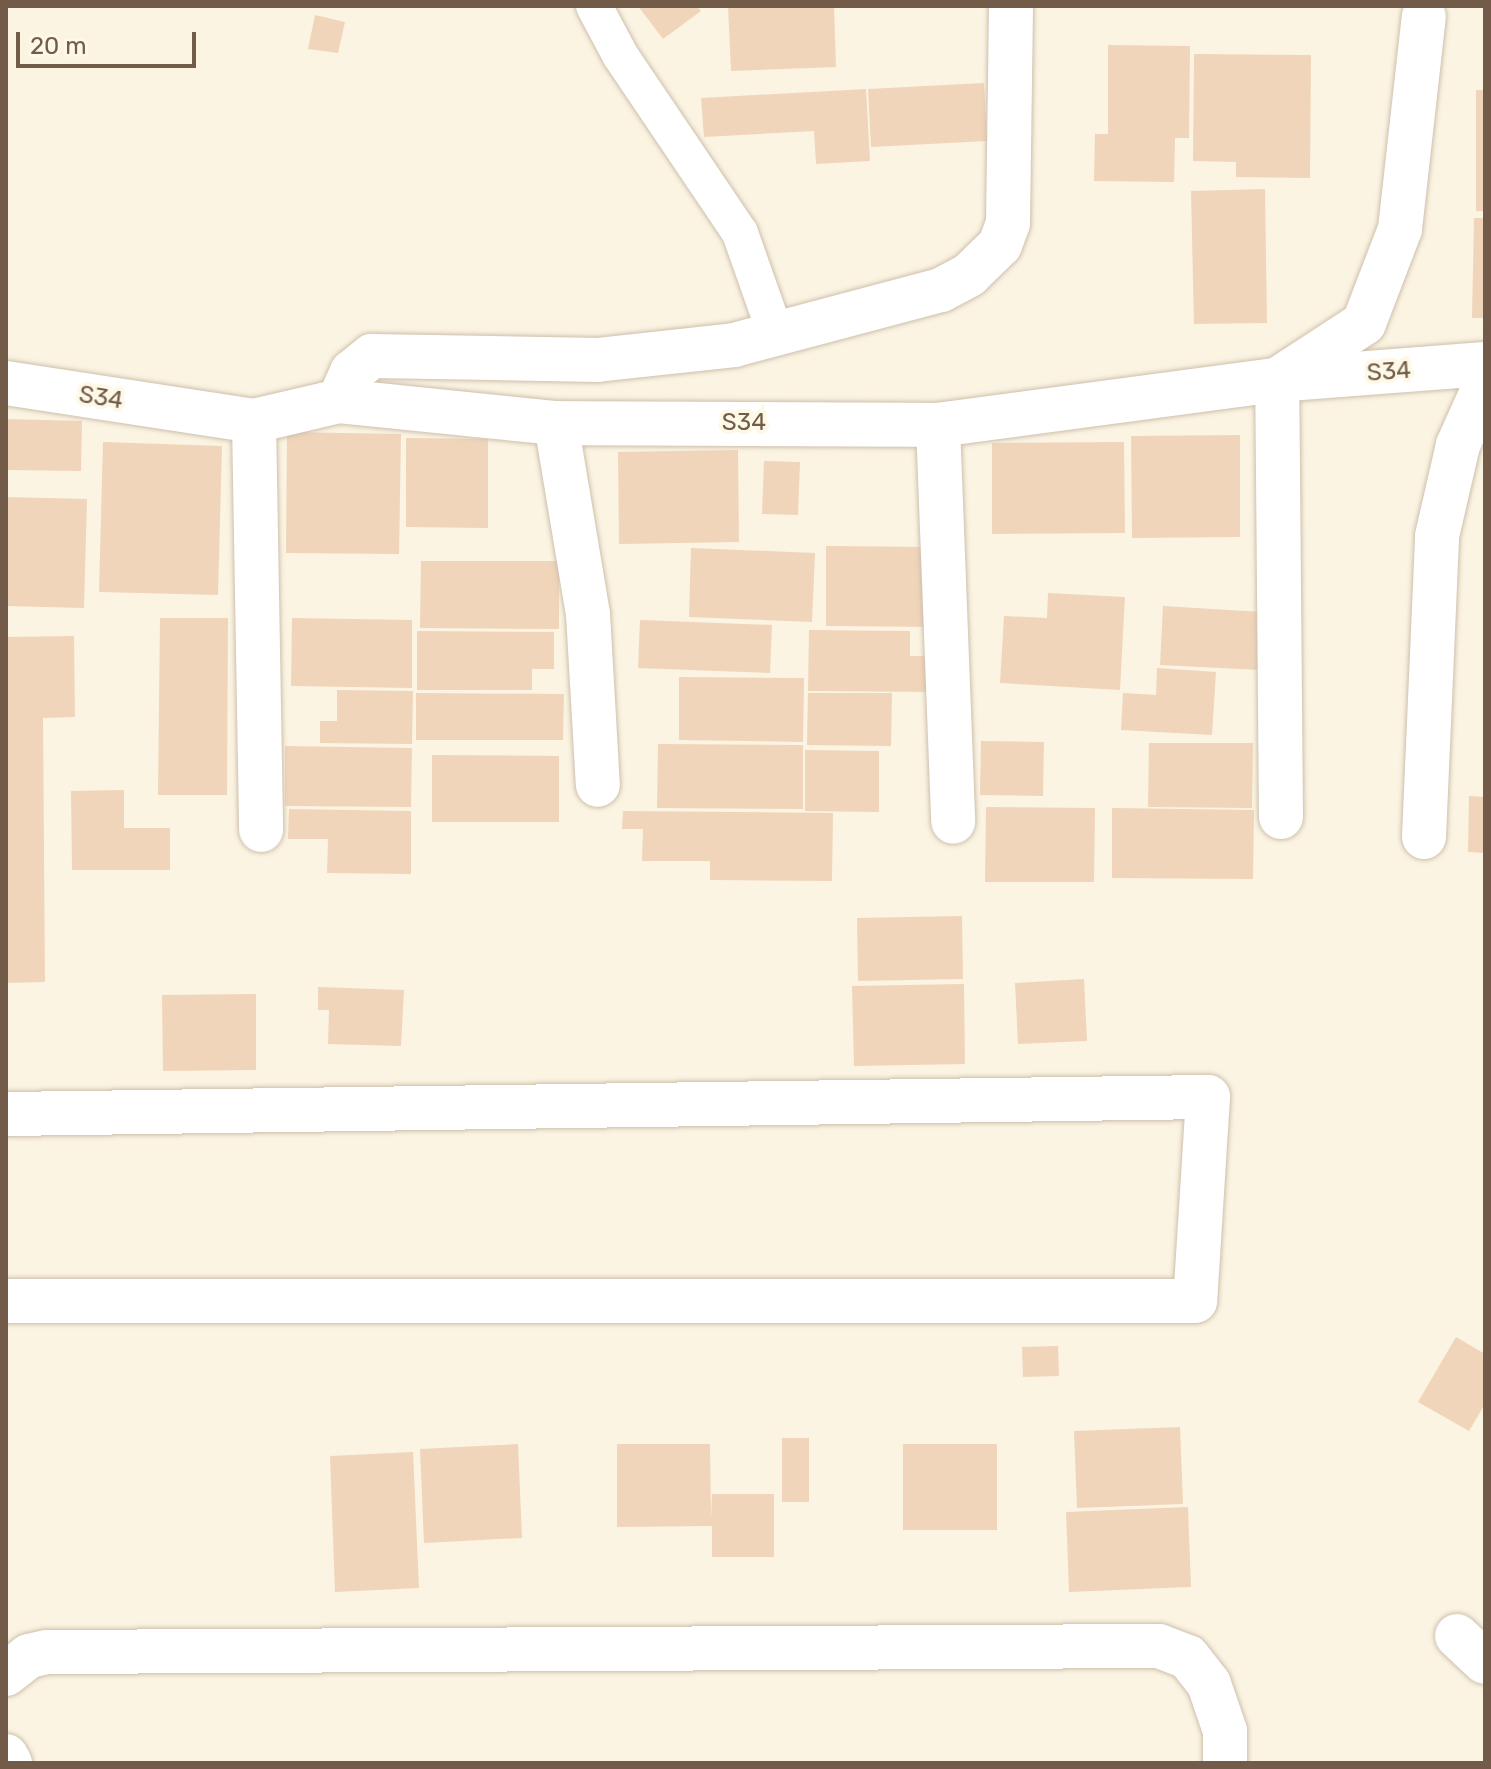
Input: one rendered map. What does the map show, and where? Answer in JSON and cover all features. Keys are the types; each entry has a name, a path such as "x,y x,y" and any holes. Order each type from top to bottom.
{"street":[{"path":"339,401 352,372 372,356 597,360 734,345 941,290 978,269 1000,245 1010,200 1011,6"},
{"path":"1281,817 1277,380 1364,323 1400,229 1424,16"},
{"name":"S34","path":"6,383 254,421 339,401 556,423 938,425 1277,380 1485,364"},
{"path":"1424,837 1437,536 1458,445 1485,385"},
{"path":"254,421 261,830"},
{"path":"556,423 588,614 598,785"},
{"path":"938,425 953,822"},
{"path":"6,1114 1208,1097 1195,1301 6,1301"},
{"path":"6,1674 29,1656 47,1652 1159,1646 1188,1657 1209,1684 1225,1731 1225,1763"},
{"path":"6,1756 10,1763"}],"lane":[{"path":"594,6 620,55 740,233 776,335"}],"building":[{"path":"638,6 697,6 701,11 663,39"},
{"path":"728,6 834,6 836,67 731,71"},
{"path":"315,15 345,22 338,53 308,49"},
{"path":"1108,45 1190,46 1189,138 1175,138 1174,182 1094,181 1095,134 1108,134"},
{"path":"1194,54 1311,55 1310,178 1236,177 1236,162 1193,161"},
{"path":"984,83 987,141 871,147 868,89"},
{"path":"866,89 870,161 816,164 814,131 704,137 701,98"},
{"path":"1476,90 1485,90 1485,211 1476,211"},
{"path":"1265,189 1267,323 1194,324 1191,191"},
{"path":"1474,218 1485,218 1485,318 1472,318"},
{"path":"6,419 82,421 81,471 6,470"},
{"path":"287,432 401,434 399,554 286,553"},
{"path":"1240,435 1240,537 1132,538 1131,436"},
{"path":"406,438 488,439 488,528 406,527"},
{"path":"103,442 222,446 218,595 99,592"},
{"path":"1124,442 1125,533 992,534 992,443"},
{"path":"738,450 739,542 619,544 618,452"},
{"path":"764,461 800,462 798,515 762,514"},
{"path":"6,497 87,499 84,608 6,606"},
{"path":"826,546 936,547 935,627 826,626"},
{"path":"691,548 815,553 812,622 689,617"},
{"path":"421,561 559,561 559,629 420,628"},
{"path":"1048,593 1125,597 1120,690 1000,683 1004,616 1047,618"},
{"path":"1163,606 1262,612 1259,670 1160,665"},
{"path":"160,618 228,618 227,795 158,795"},
{"path":"292,618 412,620 412,688 291,686"},
{"path":"640,620 772,625 770,673 638,668"},
{"path":"809,630 910,631 910,656 934,656 934,692 808,691"},
{"path":"417,631 554,632 554,669 532,669 532,690 417,690"},
{"path":"74,636 75,717 43,718 45,982 6,983 6,637"},
{"path":"1157,668 1216,672 1212,735 1121,730 1123,693 1156,695"},
{"path":"679,677 804,678 803,742 679,740"},
{"path":"337,690 413,691 412,744 320,743 320,721 337,721"},
{"path":"416,693 564,694 563,740 416,740"},
{"path":"808,693 892,693 891,746 807,745"},
{"path":"981,741 1044,742 1043,796 980,795"},
{"path":"1149,743 1253,743 1252,808 1148,807"},
{"path":"658,744 803,745 803,809 657,808"},
{"path":"285,746 412,748 411,807 285,806"},
{"path":"805,750 879,751 879,812 805,811"},
{"path":"432,755 559,756 559,822 432,822"},
{"path":"124,790 124,828 170,828 170,870 72,870 71,791"},
{"path":"1469,796 1485,797 1485,853 1468,852"},
{"path":"986,807 1095,808 1094,882 985,882"},
{"path":"1112,808 1254,810 1253,879 1112,878"},
{"path":"289,809 411,811 411,874 327,873 328,839 288,839"},
{"path":"623,811 833,813 832,881 710,880 710,861 642,861 643,829 622,829"},
{"path":"962,916 963,979 858,981 857,918"},
{"path":"1084,979 1087,1041 1018,1044 1015,983"},
{"path":"964,984 965,1064 854,1066 852,986"},
{"path":"318,987 404,990 401,1046 328,1044 329,1010 318,1010"},
{"path":"256,994 256,1070 163,1071 162,995"},
{"path":"1456,1337 1485,1354 1485,1404 1469,1431 1418,1402"},
{"path":"1058,1346 1059,1376 1023,1377 1022,1347"},
{"path":"1180,1427 1183,1504 1077,1508 1074,1431"},
{"path":"782,1438 809,1438 809,1502 782,1502"},
{"path":"518,1444 522,1538 424,1543 420,1449"},
{"path":"617,1444 710,1444 711,1519 712,1494 774,1494 774,1557 712,1557 712,1526 617,1527"},
{"path":"903,1444 997,1444 997,1530 903,1530"},
{"path":"413,1452 419,1588 335,1592 330,1456"},
{"path":"1188,1507 1191,1587 1069,1592 1066,1512"}]}
